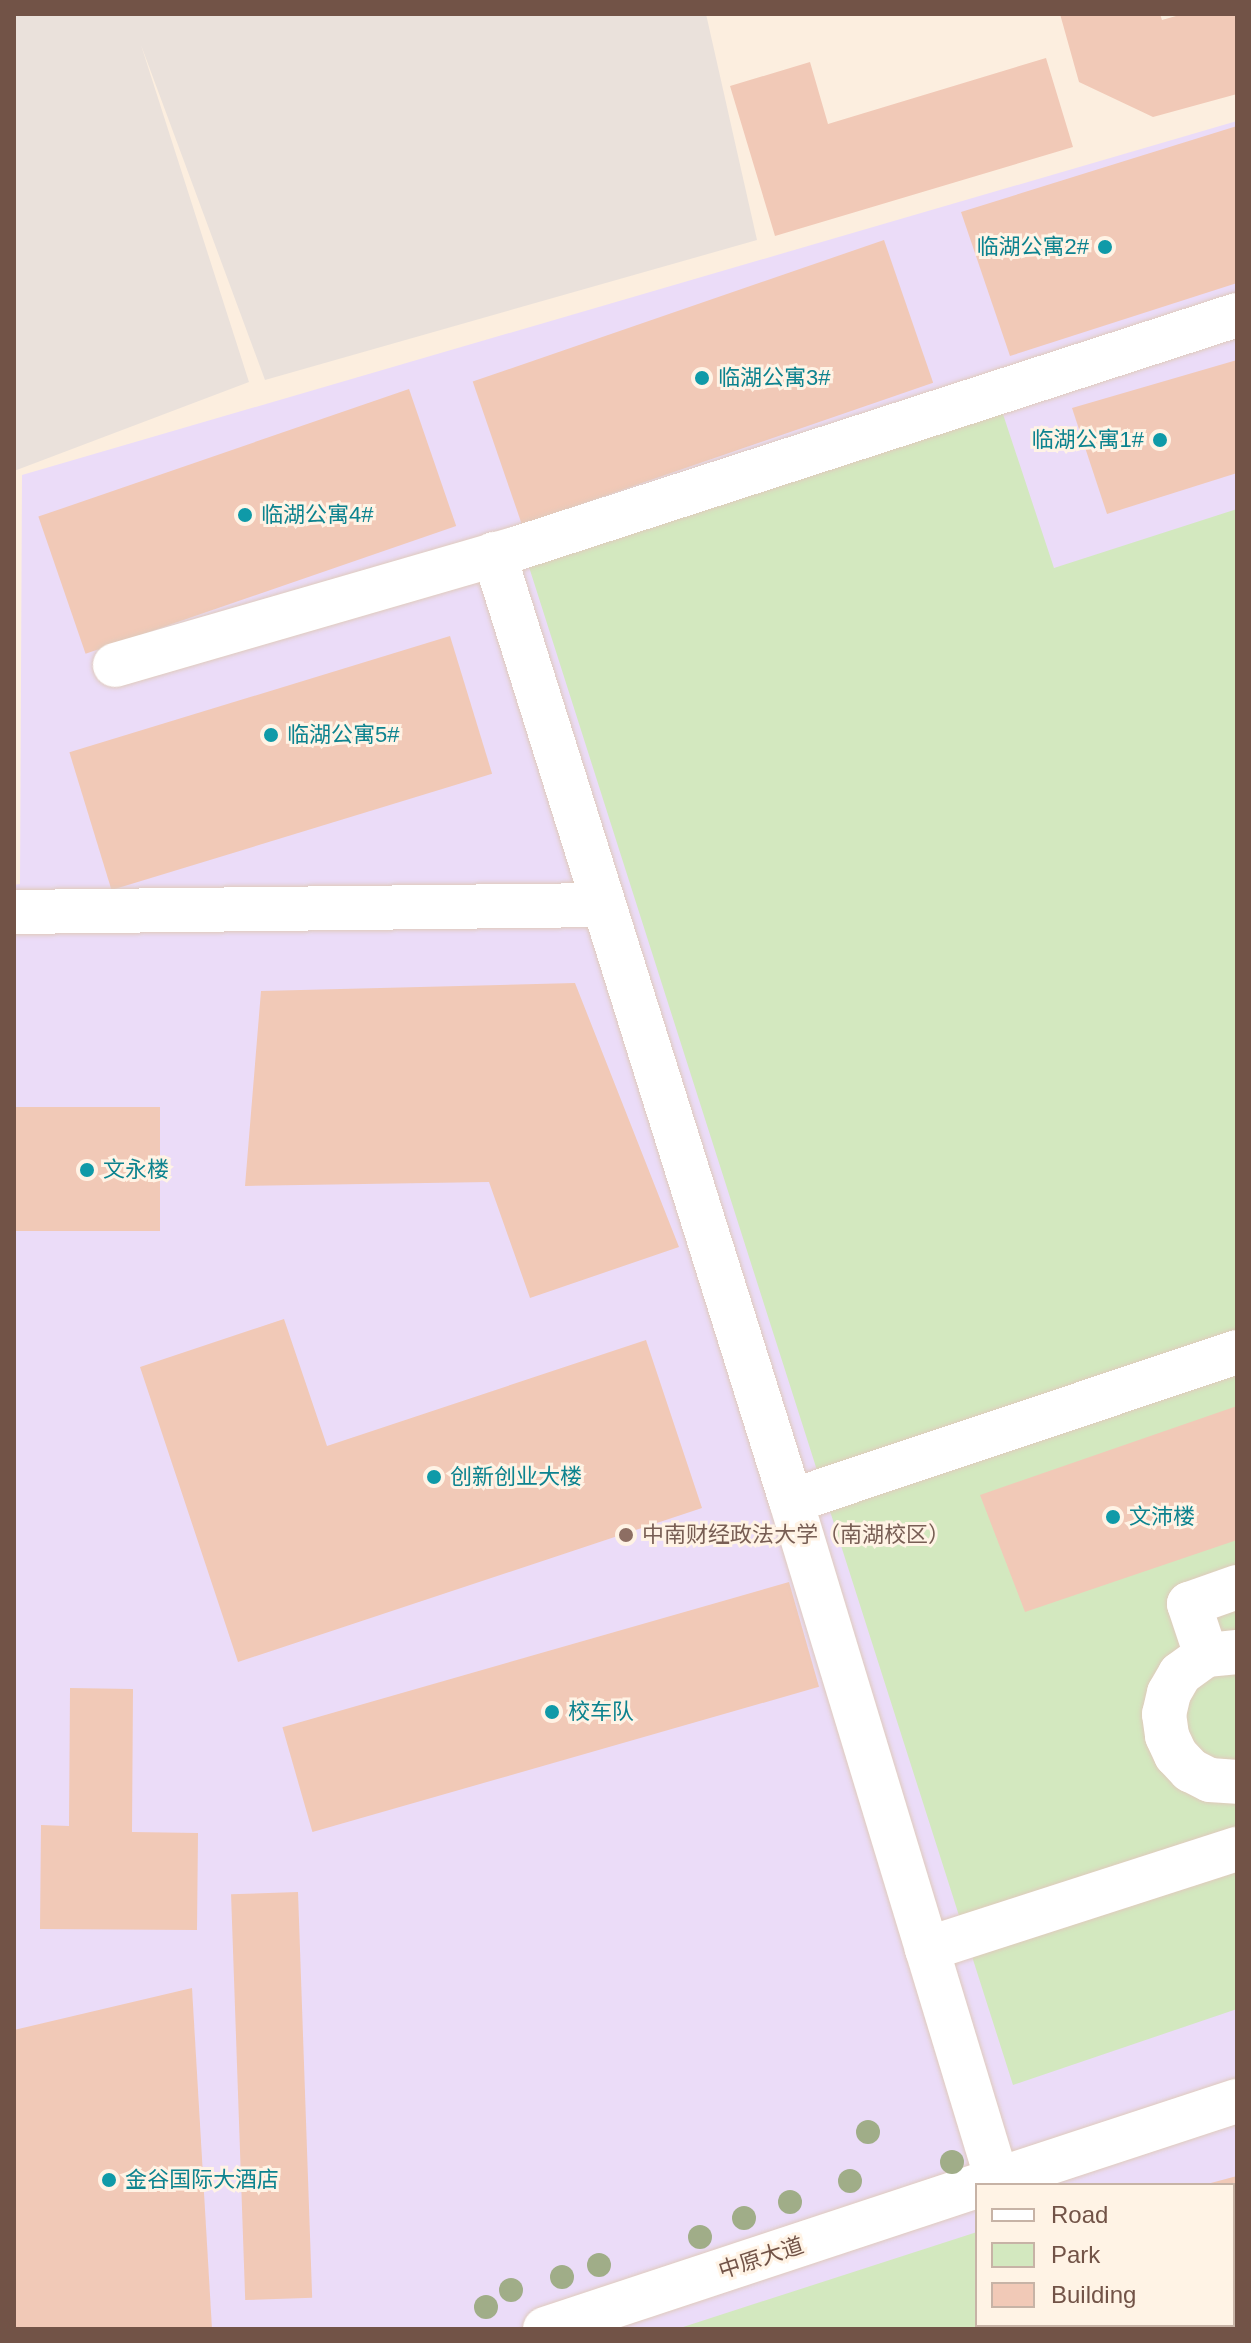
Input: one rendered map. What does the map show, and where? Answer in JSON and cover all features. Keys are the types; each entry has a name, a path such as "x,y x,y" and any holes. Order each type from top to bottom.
{"street":[{"path":"115,665 494,554 1237,315"},
{"path":"494,554 791,1501 927,1949 1003,2181"},
{"path":"14,912 603,905"},
{"path":"791,1501 1237,1352"},
{"path":"1237,1587 1189,1604 1221,1653 1180,1674 1169,1693 1164,1714 1167,1736 1176,1755 1190,1770 1210,1780 1237,1782"},
{"path":"927,1949 1237,1849"},
{"name":"中原大道","path":"1003,2181 1237,2101"},
{"name":"中原大道","path":"545,2329 975,2190"}],"shaded area":[{"path":"23,14 706,14 757,240 265,380 141,45 249,382 14,471 14,17"},
{"name":"中南财经政法大学（南湖校区）","path":"1237,121 1237,2329 14,2329 14,885 20,884 22,475"}],"green space":[{"path":"996,393 1054,568 1237,509 1237,2009 1013,2085 522,545"},
{"path":"975,2233 975,2327 1045,2329 677,2329"}],"building":[{"path":"1060,14 1160,14 1162,20 1183,14 1237,14 1237,94 1153,117 1079,82"},
{"path":"1046,58 1073,147 775,236 730,86 810,62 828,124"},
{"name":"临湖公寓2#","path":"1237,126 1237,283 1010,356 961,212"},
{"name":"临湖公寓3#","path":"884,240 933,383 522,524 473,382"},
{"name":"临湖公寓1#","path":"1237,360 1237,473 1107,514 1072,408"},
{"name":"临湖公寓4#","path":"409,389 456,526 86,654 38,517"},
{"name":"临湖公寓5#","path":"450,636 492,774 111,890 69,752"},
{"path":"575,983 679,1247 530,1298 489,1182 245,1186 261,991"},
{"name":"文永楼","path":"14,1107 160,1107 160,1231 14,1231"},
{"name":"创新创业大楼","path":"284,1319 327,1446 646,1340 702,1508 238,1662 140,1367"},
{"name":"文沛楼","path":"1237,1406 1237,1540 1025,1612 980,1495"},
{"name":"校车队","path":"789,1582 819,1687 312,1832 282,1727"},
{"path":"70,1688 133,1689 132,1832 198,1833 197,1930 40,1929 41,1825 69,1826"},
{"path":"298,1892 312,2298 245,2300 231,1894"},
{"name":"金谷国际大酒店","path":"192,1988 212,2329 14,2329 14,2030"},
{"path":"1237,2176 1235,2322 1235,2183 1211,2183"},
{"path":"1130,2327 1192,2327 1131,2329"}],"place":[{"name":"临湖公寓2#","path":"1105,247"},
{"name":"临湖公寓3#","path":"702,378"},
{"name":"临湖公寓1#","path":"1160,440"},
{"name":"临湖公寓4#","path":"245,515"},
{"name":"临湖公寓5#","path":"271,735"},
{"name":"文永楼","path":"87,1170"},
{"name":"创新创业大楼","path":"434,1477"},
{"name":"文沛楼","path":"1113,1517"},
{"name":"中南财经政法大学（南湖校区）","path":"626,1535"},
{"name":"校车队","path":"552,1712"},
{"name":"金谷国际大酒店","path":"109,2180"}]}
